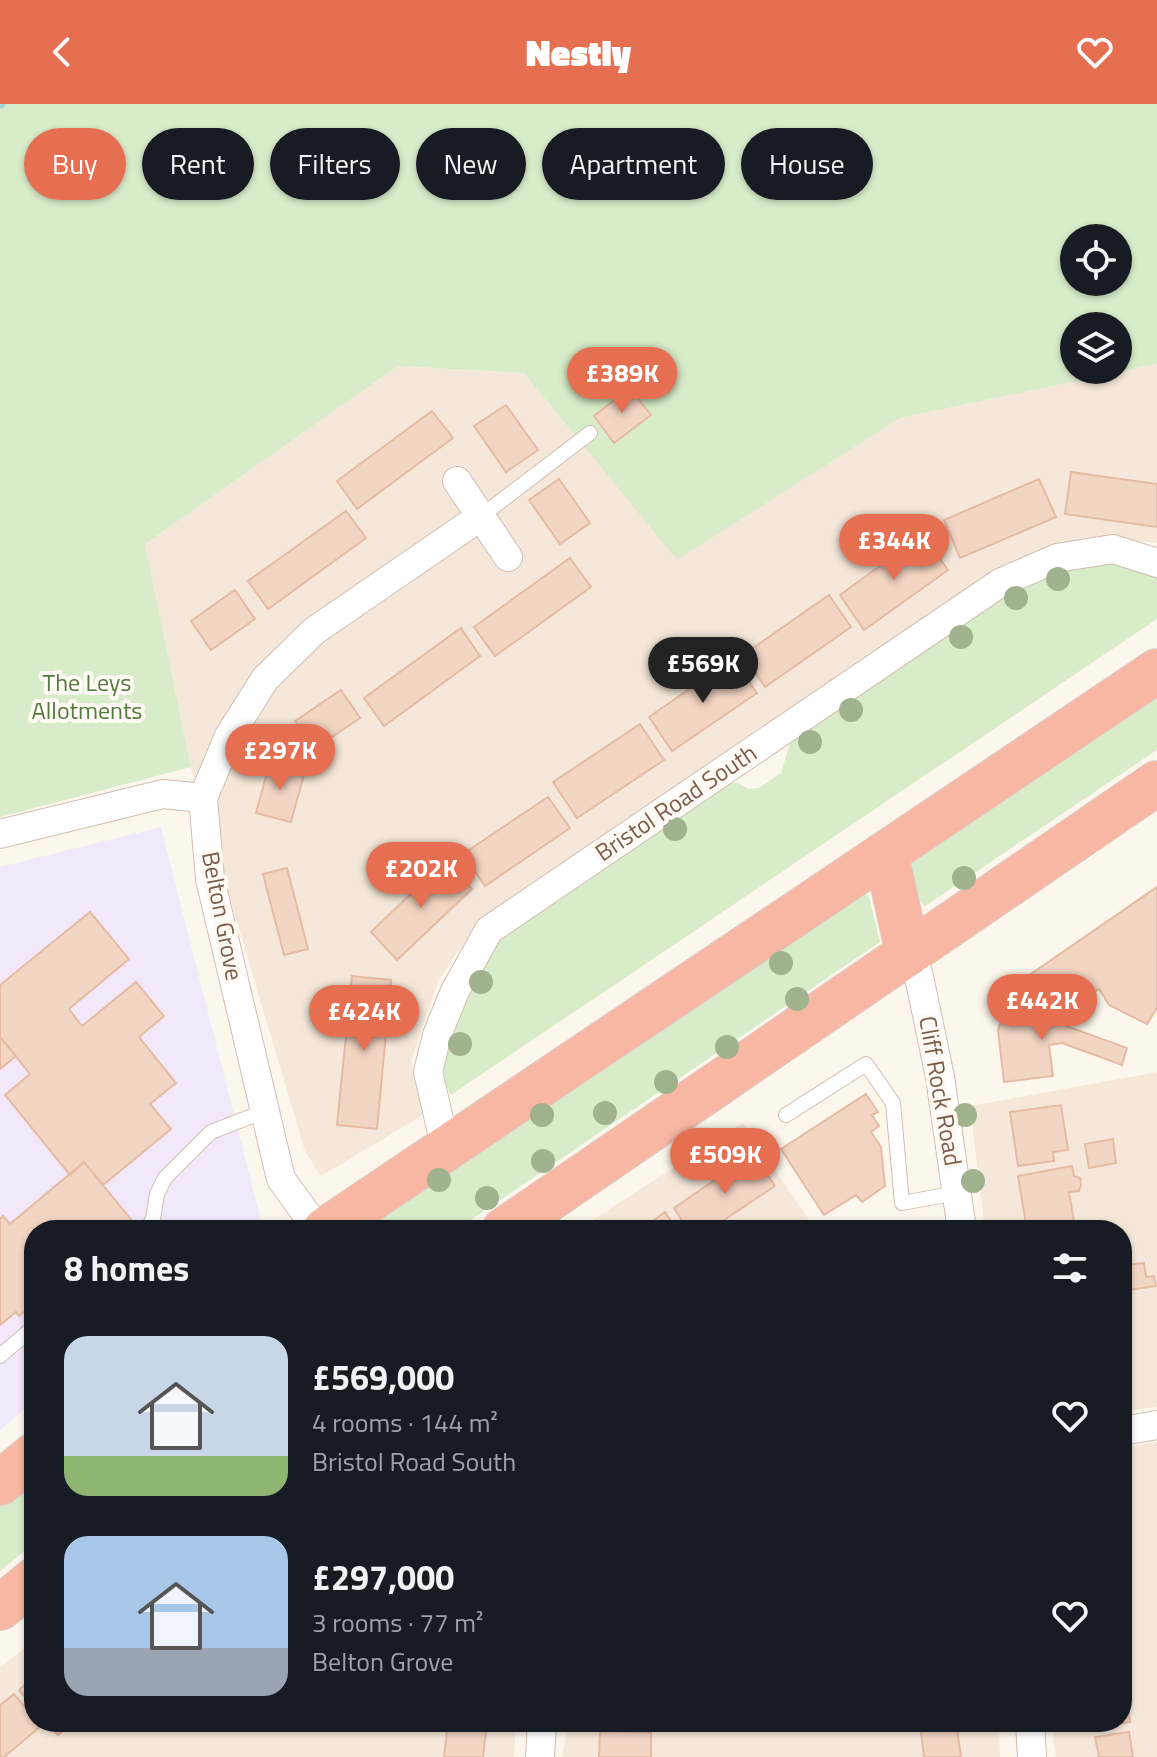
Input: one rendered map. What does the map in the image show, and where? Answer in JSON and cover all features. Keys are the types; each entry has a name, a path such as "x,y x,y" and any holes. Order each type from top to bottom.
{"highway":[{"path":"340,1220 1157,671"},
{"path":"519,1220 1157,783"},
{"path":"886,854 908,954"},
{"path":"0,1483 24,1463"},
{"path":"0,1608 24,1588"}],"street":[{"path":"457,481 508,557"},
{"name":"Belton Grove","path":"311,1220 281,1179 210,879 203,798 229,736 265,679 314,631 480,517"},
{"name":"Bristol Road South","path":"446,1150 428,1072 437,1035 455,991 489,930 1000,583 1057,558 1113,549 1157,563"},
{"path":"0,834 163,794 203,798"},
{"name":"Cliff Rock Road","path":"908,954 918,972 940,1077 961,1220"},
{"path":"1132,1429 1157,1425"},
{"path":"540,1757 541,1732"},
{"path":"1031,1732 1032,1757"}],"lane":[{"path":"480,517 590,433"},
{"path":"786,1115 866,1064 893,1103 902,1203 957,1193"},
{"path":"152,1220 157,1194 165,1178 211,1132 265,1111"},
{"path":"0,1356 24,1336"}],"shaded area":[{"path":"1157,364 1157,543 1126,540 1018,562 798,702 479,921 438,981 411,1061 423,1115 321,1176 305,1151 191,767 145,544 398,366 524,373 677,559 900,418 1062,384 1132,384 1132,369"},
{"path":"161,827 261,1220 24,1220 24,1410 0,1430 0,867"},
{"path":"1157,1072 1157,1407 1132,1411 1132,1220 984,1220 970,1106"},
{"path":"743,1123 809,1220 593,1220"},
{"path":"1157,1442 1157,1757 1056,1757 1052,1732 1132,1732 1132,1446"},
{"path":"24,1648 24,1732 515,1732 514,1757 0,1757 0,1668"},
{"path":"565,1732 999,1732 1000,1757 562,1757"}],"green space":[{"name":"The Leys Allotments","path":"0,104 1157,104 1157,364 1132,369 1132,312 1060,312 1062,384 900,418 677,560 524,373 398,366 145,544 191,767 0,817"},
{"path":"1116,561 1157,575 1157,619 451,1095 445,1083 443,1067 447,1045 474,980 505,931 722,784 738,783 749,789 759,788 781,773 792,737 1004,590 1061,566"},
{"path":"1157,686 1157,750 925,906 915,896 910,854"},
{"path":"859,885 869,897 880,942 471,1220 362,1220"},
{"path":"24,1476 24,1551 0,1571 0,1495"}],"building":[{"path":"630,388 651,415 614,443 594,416"},
{"path":"506,405 538,450 506,472 474,426"},
{"path":"432,411 453,438 357,509 337,481"},
{"path":"1071,472 1157,484 1157,527 1065,514"},
{"path":"559,479 590,523 560,544 529,500"},
{"path":"1039,479 1056,517 960,558 944,520"},
{"path":"346,511 366,538 268,609 248,581"},
{"path":"923,535 948,570 864,630 840,595"},
{"path":"570,558 591,587 495,656 474,627"},
{"path":"235,590 255,619 211,650 191,621"},
{"path":"829,595 851,627 765,687 743,655"},
{"path":"461,628 480,656 384,726 364,698"},
{"path":"733,659 757,693 672,751 649,717"},
{"path":"341,690 360,718 314,749 295,721"},
{"path":"640,724 664,760 577,818 553,782"},
{"path":"270,762 305,771 291,822 256,813"},
{"path":"548,797 570,828 485,886 463,854"},
{"path":"445,861 472,889 397,960 371,932"},
{"path":"287,868 308,949 284,955 263,874"},
{"path":"1157,887 1157,1008 1147,1024 1109,1005 1099,989 1044,1026 1015,985"},
{"path":"90,912 129,959 69,1009 82,1026 136,982 164,1016 139,1037 176,1083 150,1104 171,1129 103,1185 84,1162 70,1175 5,1095 30,1074 0,1037 0,985"},
{"path":"352,976 391,980 377,1129 337,1125"},
{"path":"1015,985 1044,1026 1053,1021 1127,1048 1122,1065 1062,1043 1049,1045 1053,1076 1004,1082 998,1030"},
{"path":"0,1037 16,1056 0,1069"},
{"path":"866,1094 878,1112 872,1115 879,1126 871,1132 881,1147 885,1186 862,1202 856,1195 824,1215 781,1149"},
{"path":"1061,1105 1068,1150 1053,1152 1054,1161 1018,1166 1010,1112"},
{"path":"1113,1139 1116,1163 1089,1168 1085,1144"},
{"path":"753,1154 775,1186 724,1220 682,1220 674,1208"},
{"path":"84,1162 132,1220 24,1220 24,1312 19,1316 16,1312 0,1325 0,1219 3,1216 10,1224"},
{"path":"1072,1166 1074,1176 1080,1178 1081,1185 1079,1191 1069,1192 1074,1220 1025,1220 1018,1176"},
{"path":"665,1212 670,1220 654,1220"},
{"path":"1144,1263 1146,1277 1154,1276 1156,1286 1132,1290 1132,1264"},
{"path":"14,1694 24,1706 24,1732 34,1732 4,1757 0,1757 0,1705"},
{"path":"447,1732 486,1732 483,1757 444,1757"},
{"path":"600,1732 651,1732 651,1757 599,1757"},
{"path":"921,1732 957,1732 961,1757 924,1757"},
{"path":"1129,1732 1133,1757 1099,1757 1095,1737"}]}
